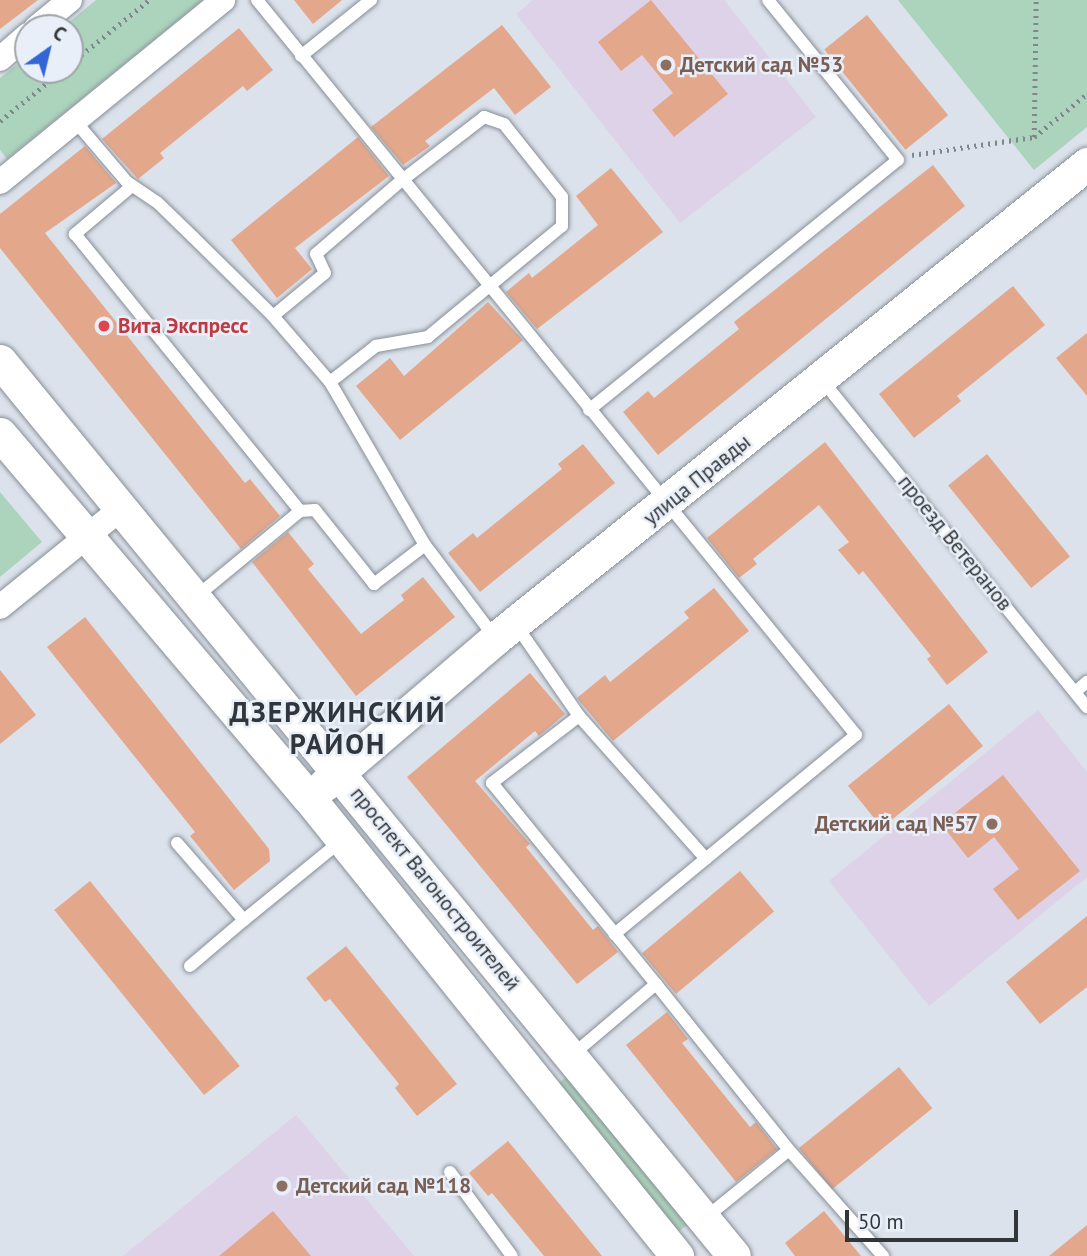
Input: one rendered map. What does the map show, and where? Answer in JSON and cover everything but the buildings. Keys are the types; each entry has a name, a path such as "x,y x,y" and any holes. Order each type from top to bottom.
{"main road":[{"name":"улица Правды","path":"309,798 505,631 668,504 1087,164"},
{"name":"проспект Вагоностроителей","path":"0,361 197,596 734,1256"},
{"name":"проспект Вагоностроителей","path":"0,434 309,798 677,1256"}],"street":[{"path":"52,14 69,0"},
{"path":"0,182 223,0"},
{"path":"0,59 14,47"},
{"path":"0,607 122,507"}],"lane":[{"path":"257,0 401,181 856,735 615,934"},
{"path":"301,56 371,0"},
{"path":"589,410 898,160 768,0"},
{"path":"273,316 325,273 316,254 401,181 484,117 504,124 562,197 562,226 488,284 428,337 376,346 330,382"},
{"path":"75,121 132,186 158,203 273,316 330,382 425,545 505,631 706,859"},
{"path":"132,186 75,234 300,511"},
{"name":"проезд Ветеранов","path":"822,380 1087,707"},
{"path":"197,596 300,511 315,510 374,584 425,545"},
{"path":"1075,692 1087,682"},
{"path":"579,716 492,783 789,1150 883,1256"},
{"path":"190,966 341,841"},
{"path":"177,843 244,920"},
{"path":"571,1056 656,984"},
{"path":"704,1219 789,1150"},
{"path":"450,1172 512,1256"}],"path":[{"path":"84,53 149,0"},
{"path":"1034,137 1036,0"},
{"path":"0,121 46,84"},
{"path":"898,160 922,152 1034,137 1087,94"}],"shaded area":[{"name":"Детский сад №53","path":"533,0 724,0 816,117 680,223 516,14"},
{"name":"Детский сад №57","path":"1038,710 1087,772 1087,877 929,1006 829,881"},
{"name":"Детский сад №118","path":"296,1115 414,1256 123,1256"}],"green space":[{"path":"96,0 203,0 7,159 0,150 0,78 14,67 14,84 84,84 84,14 79,14"},
{"path":"898,0 1087,0 1087,127 1034,170"},
{"path":"0,492 42,542 0,577"},
{"path":"571,1073 691,1221 677,1233 557,1084"}],"place":[{"name":"Детский сад №53","path":"666,65"},
{"name":"Вита Экспресс","path":"104,326"},
{"name":"Детский сад №57","path":"992,824"},
{"name":"Детский сад №118","path":"282,1186"}],"district":[{"name":"ДЗЕРЖИНСКИЙ РАЙОН","path":"338,728"}]}
